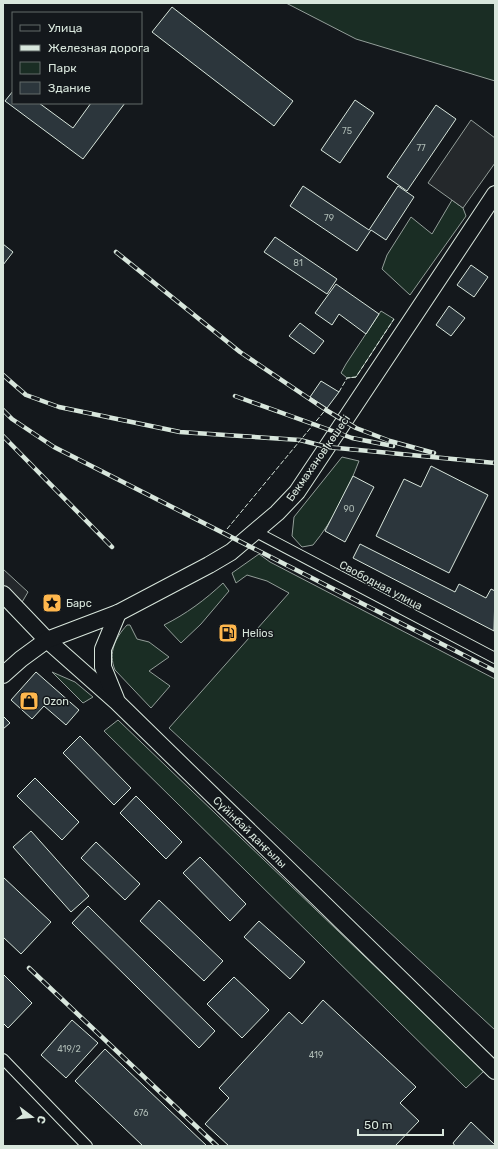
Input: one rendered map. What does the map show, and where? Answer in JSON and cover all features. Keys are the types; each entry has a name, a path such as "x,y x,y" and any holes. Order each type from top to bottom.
{"main road":[{"name":"Бекмаханов көшесі","path":"3,675 21,659 47,640 118,613 231,552 277,513 297,492 495,194"},
{"name":"Сүйінбай даңғылы","path":"3,594 47,640 117,702 495,1071"},
{"path":"117,702 103,667 103,649 118,613"}],"street":[{"name":"Свободная улица","path":"256,532 495,658"},
{"path":"3,1059 87,1146"}],"green space":[{"path":"286,3 495,3 495,81 356,39"},
{"path":"452,200 463,208 466,216 410,295 382,269 387,255 411,217 432,234"},
{"path":"381,311 394,319 356,377 347,378 341,373"},
{"path":"342,457 359,461 350,483 333,516 320,536 313,545 302,547 292,536 294,517"},
{"path":"259,554 270,562 495,679 495,1030 169,728 289,593 267,581 247,575 236,583 232,573"},
{"path":"223,583 229,591 201,624 181,643 164,625 195,606"},
{"path":"127,625 130,625 137,639 149,642 169,657 149,671 170,686 151,708 115,670 113,664 112,658 116,640"},
{"path":"52,672 75,682 93,697 83,703"},
{"path":"118,720 484,1071 466,1088 104,731"}],"shaded area":[{"path":"471,120 495,138 495,163 463,208 428,183"},
{"path":"3,569 28,592 18,609 3,595"}],"building":[{"path":"172,7 293,101 274,126 152,32"},
{"path":"12,92 12,104 40,104 73,128 90,104 124,104 83,159 5,101"},
{"path":"355,100 374,113 340,163 321,150"},
{"path":"436,105 456,119 407,191 387,177"},
{"path":"303,186 369,230 398,186 414,197 386,240 371,230 357,251 290,206"},
{"path":"275,237 337,279 327,294 264,252"},
{"path":"3,244 13,252 3,265"},
{"path":"471,265 488,277 474,297 457,285"},
{"path":"336,284 379,314 366,334 339,314 332,325 315,313"},
{"path":"449,306 465,318 451,336 436,325"},
{"path":"300,323 324,341 314,354 289,336"},
{"path":"321,381 339,392 327,408 310,397"},
{"path":"431,466 488,495 449,573 376,536 404,479 421,487"},
{"path":"353,476 374,487 345,542 325,531"},
{"path":"360,544 455,592 459,584 486,598 491,589 495,591 494,631 353,558"},
{"path":"36,672 79,710 66,725 44,706 32,719 11,700"},
{"path":"3,716 10,723 3,729"},
{"path":"80,736 131,788 114,805 63,753"},
{"path":"35,778 79,822 62,840 17,796"},
{"path":"136,796 182,842 166,859 120,813"},
{"path":"31,831 89,896 71,912 13,847"},
{"path":"96,842 140,884 125,900 81,858"},
{"path":"200,857 246,904 230,921 183,873"},
{"path":"3,877 51,922 21,954 3,937"},
{"path":"159,900 223,961 204,981 140,921"},
{"path":"88,906 215,1031 199,1048 72,923"},
{"path":"259,921 305,962 290,979 244,937"},
{"path":"3,974 32,1003 8,1028 3,1023"},
{"path":"234,977 269,1010 242,1038 207,1004"},
{"path":"323,1000 416,1087 400,1103 419,1121 395,1146 229,1146 205,1124 229,1098 219,1088 289,1012 302,1024"},
{"path":"72,1020 98,1043 66,1078 41,1055"},
{"path":"105,1049 207,1146 143,1146 75,1081"},
{"path":"471,1122 495,1146 455,1146 453,1143"}],"railway":[{"path":"116,252 240,352 326,410 356,428 390,441 434,453"},
{"path":"3,375 26,395 59,407 180,432 300,440 327,447 495,463"},
{"path":"235,396 352,438 393,446"},
{"path":"3,410 12,419 54,447 495,671"},
{"path":"3,436 112,547"},
{"path":"29,968 217,1146"}],"fence":[{"path":"339,392 347,378 356,377 394,319"},
{"path":"227,529 327,408"}],"place":[{"name":"Барс","path":"52,603"},
{"name":"Helios","path":"228,633"},
{"name":"Ozon","path":"29,701"}]}
